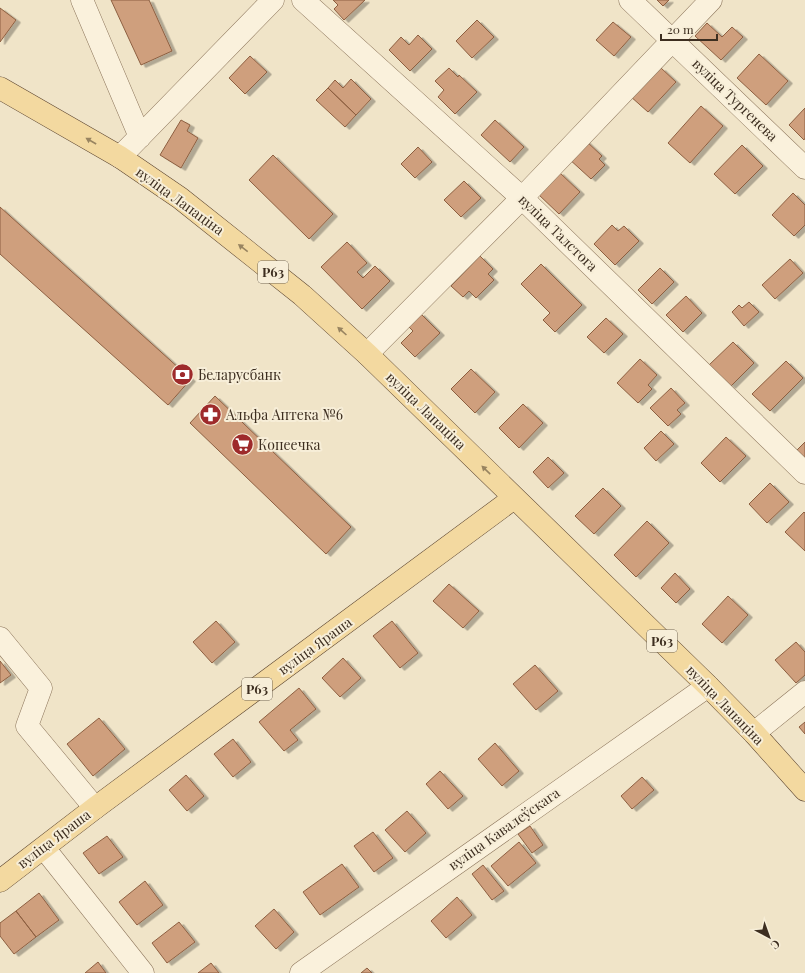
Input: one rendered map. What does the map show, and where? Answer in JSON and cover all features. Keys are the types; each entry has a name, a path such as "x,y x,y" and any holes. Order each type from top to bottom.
{"main road":[{"name":"вуліца Лапаціна","path":"0,88 120,157 180,198 290,285 367,354 708,686 754,733 805,790"},
{"name":"вуліца Яраша","path":"0,881 95,808 514,498"}],"street":[{"path":"82,0 140,137"},
{"path":"120,157 273,0"},
{"name":"вуліца Талстога","path":"303,0 522,198 805,473"},
{"name":"вуліца Тургенева","path":"630,0 805,168"},
{"path":"367,354 522,198 711,0"},
{"path":"0,638 41,688 27,726 95,808"},
{"name":"вуліца Кавалеўскага","path":"301,973 708,686"},
{"path":"754,733 805,692"},
{"path":"44,848 143,973"}],"building":[{"path":"111,0 149,0 172,51 141,65"},
{"path":"333,0 365,0 344,20 334,9 338,5"},
{"path":"657,0 669,0 663,6"},
{"path":"0,8 16,20 0,42"},
{"path":"477,20 494,37 472,58 456,41"},
{"path":"613,22 631,37 614,56 596,40"},
{"path":"707,23 722,37 732,27 743,37 721,60 695,36"},
{"path":"418,35 432,49 410,71 389,50 401,37 409,45"},
{"path":"759,54 788,81 766,105 737,78"},
{"path":"250,56 267,72 245,94 229,78"},
{"path":"449,68 477,92 455,114 438,97 444,90 435,81"},
{"path":"661,68 676,82 648,112 630,96"},
{"path":"351,79 371,99 356,115 328,88 335,80 343,88"},
{"path":"328,88 356,115 345,127 316,100"},
{"path":"701,106 723,126 690,163 668,143"},
{"path":"805,108 805,138 804,140 789,125"},
{"path":"181,120 190,125 187,131 198,138 181,168 160,155"},
{"path":"495,120 524,147 510,162 481,135"},
{"path":"585,140 602,156 599,159 605,165 591,179 568,158"},
{"path":"742,145 763,166 735,194 714,174"},
{"path":"418,147 432,162 415,178 401,164"},
{"path":"273,155 333,214 309,239 249,180"},
{"path":"559,172 580,192 559,214 538,194"},
{"path":"464,181 481,198 461,217 444,200"},
{"path":"793,193 805,205 805,225 794,236 772,215"},
{"path":"0,207 191,379 168,405 0,254"},
{"path":"612,225 618,231 624,226 639,241 615,265 594,244"},
{"path":"347,242 367,263 357,272 363,278 375,266 390,281 362,309 321,267"},
{"path":"480,256 493,269 488,274 494,280 476,298 469,291 463,297 451,286"},
{"path":"790,259 803,273 775,299 762,285"},
{"path":"541,264 582,305 555,332 543,320 550,313 521,284"},
{"path":"660,268 674,282 652,304 638,290"},
{"path":"686,296 702,313 683,332 666,315"},
{"path":"749,302 759,312 744,326 732,312 739,305 742,308"},
{"path":"420,313 440,333 415,357 401,343 413,331 408,326"},
{"path":"606,318 623,334 604,353 587,337"},
{"path":"733,342 754,363 731,386 709,365"},
{"path":"640,359 657,375 648,385 652,389 638,403 617,383"},
{"path":"786,361 803,378 770,411 752,394"},
{"path":"471,369 495,392 475,413 451,389"},
{"path":"671,388 685,403 677,410 681,414 668,426 650,408"},
{"path":"215,396 351,527 326,554 190,423"},
{"path":"523,404 543,423 519,448 499,428"},
{"path":"661,431 674,444 656,461 644,448"},
{"path":"726,437 746,456 720,482 701,463"},
{"path":"805,442 805,458 797,450"},
{"path":"548,457 564,473 548,488 533,472"},
{"path":"770,483 789,502 767,523 749,504"},
{"path":"603,488 621,506 594,534 575,516"},
{"path":"804,512 805,513 805,551 785,532"},
{"path":"647,521 669,543 636,577 614,555"},
{"path":"675,573 690,589 676,603 661,588"},
{"path":"449,584 479,611 463,628 433,601"},
{"path":"728,596 748,615 722,643 702,624"},
{"path":"216,621 235,642 212,663 193,642"},
{"path":"392,621 418,653 400,668 373,636"},
{"path":"796,642 805,652 805,675 796,683 775,660"},
{"path":"343,658 361,678 340,697 322,678"},
{"path":"0,661 11,675 0,683"},
{"path":"535,665 558,691 536,710 513,684"},
{"path":"299,688 316,709 290,730 298,740 284,751 259,722"},
{"path":"99,718 125,749 93,776 67,744"},
{"path":"805,722 805,734 799,727"},
{"path":"233,739 251,762 233,777 214,754"},
{"path":"495,743 519,771 502,786 478,759"},
{"path":"440,771 463,796 448,809 426,784"},
{"path":"186,775 204,796 187,811 169,790"},
{"path":"642,777 654,790 632,809 621,796"},
{"path":"407,811 426,833 405,852 385,830"},
{"path":"530,826 543,845 532,853 518,834"},
{"path":"373,832 393,858 374,872 354,846"},
{"path":"107,836 123,857 99,874 83,853"},
{"path":"519,842 536,863 508,886 491,866"},
{"path":"342,864 359,887 320,915 303,892"},
{"path":"483,865 504,891 492,900 472,874"},
{"path":"145,881 163,905 137,925 119,902"},
{"path":"39,893 59,920 36,937 16,911"},
{"path":"457,897 472,915 446,938 431,921"},
{"path":"274,909 294,932 276,949 255,926"},
{"path":"16,911 36,937 14,954 0,936 0,923"},
{"path":"179,922 195,942 167,963 152,943"},
{"path":"98,962 106,973 85,973"},
{"path":"211,963 219,973 198,973"},
{"path":"367,968 372,973 361,973"}],"place":[{"name":"Беларусбанк","path":"182,375"},
{"name":"Альфа Аптека №6","path":"210,415"},
{"name":"Копеечка","path":"243,445"}]}
